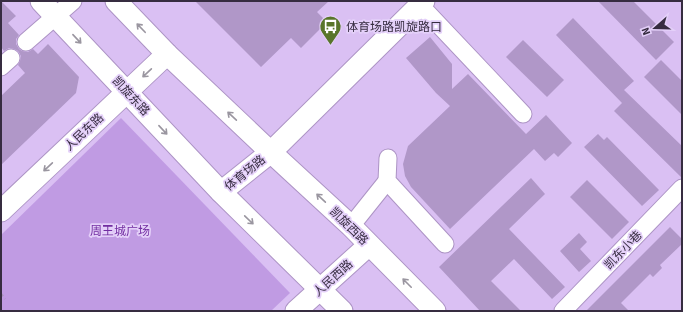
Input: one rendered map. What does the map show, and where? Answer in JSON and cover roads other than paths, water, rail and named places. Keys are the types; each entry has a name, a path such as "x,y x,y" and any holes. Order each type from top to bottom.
{"main road":[{"name":"凯旋东路","path":"41,1 221,192"},
{"path":"116,1 167,54 266,148"},
{"name":"体育场路","path":"221,192 416,2"},
{"name":"人民东路","path":"1,211 167,54"},
{"name":"凯旋西路","path":"266,148 351,226 435,311"},
{"path":"221,192 342,311"},
{"name":"人民西路","path":"296,311 369,245"}],"lane":[{"path":"26,42 73,1"},
{"path":"416,2 523,114"},
{"path":"351,226 386,181 388,158"},
{"path":"386,181 444,244"},
{"name":"凯东小巷","path":"564,311 682,188"}],"place":[{"name":"体育场路凯旋路口","path":"330,46"}],"park label":[{"name":"周王城广场","path":"120,231"}]}
